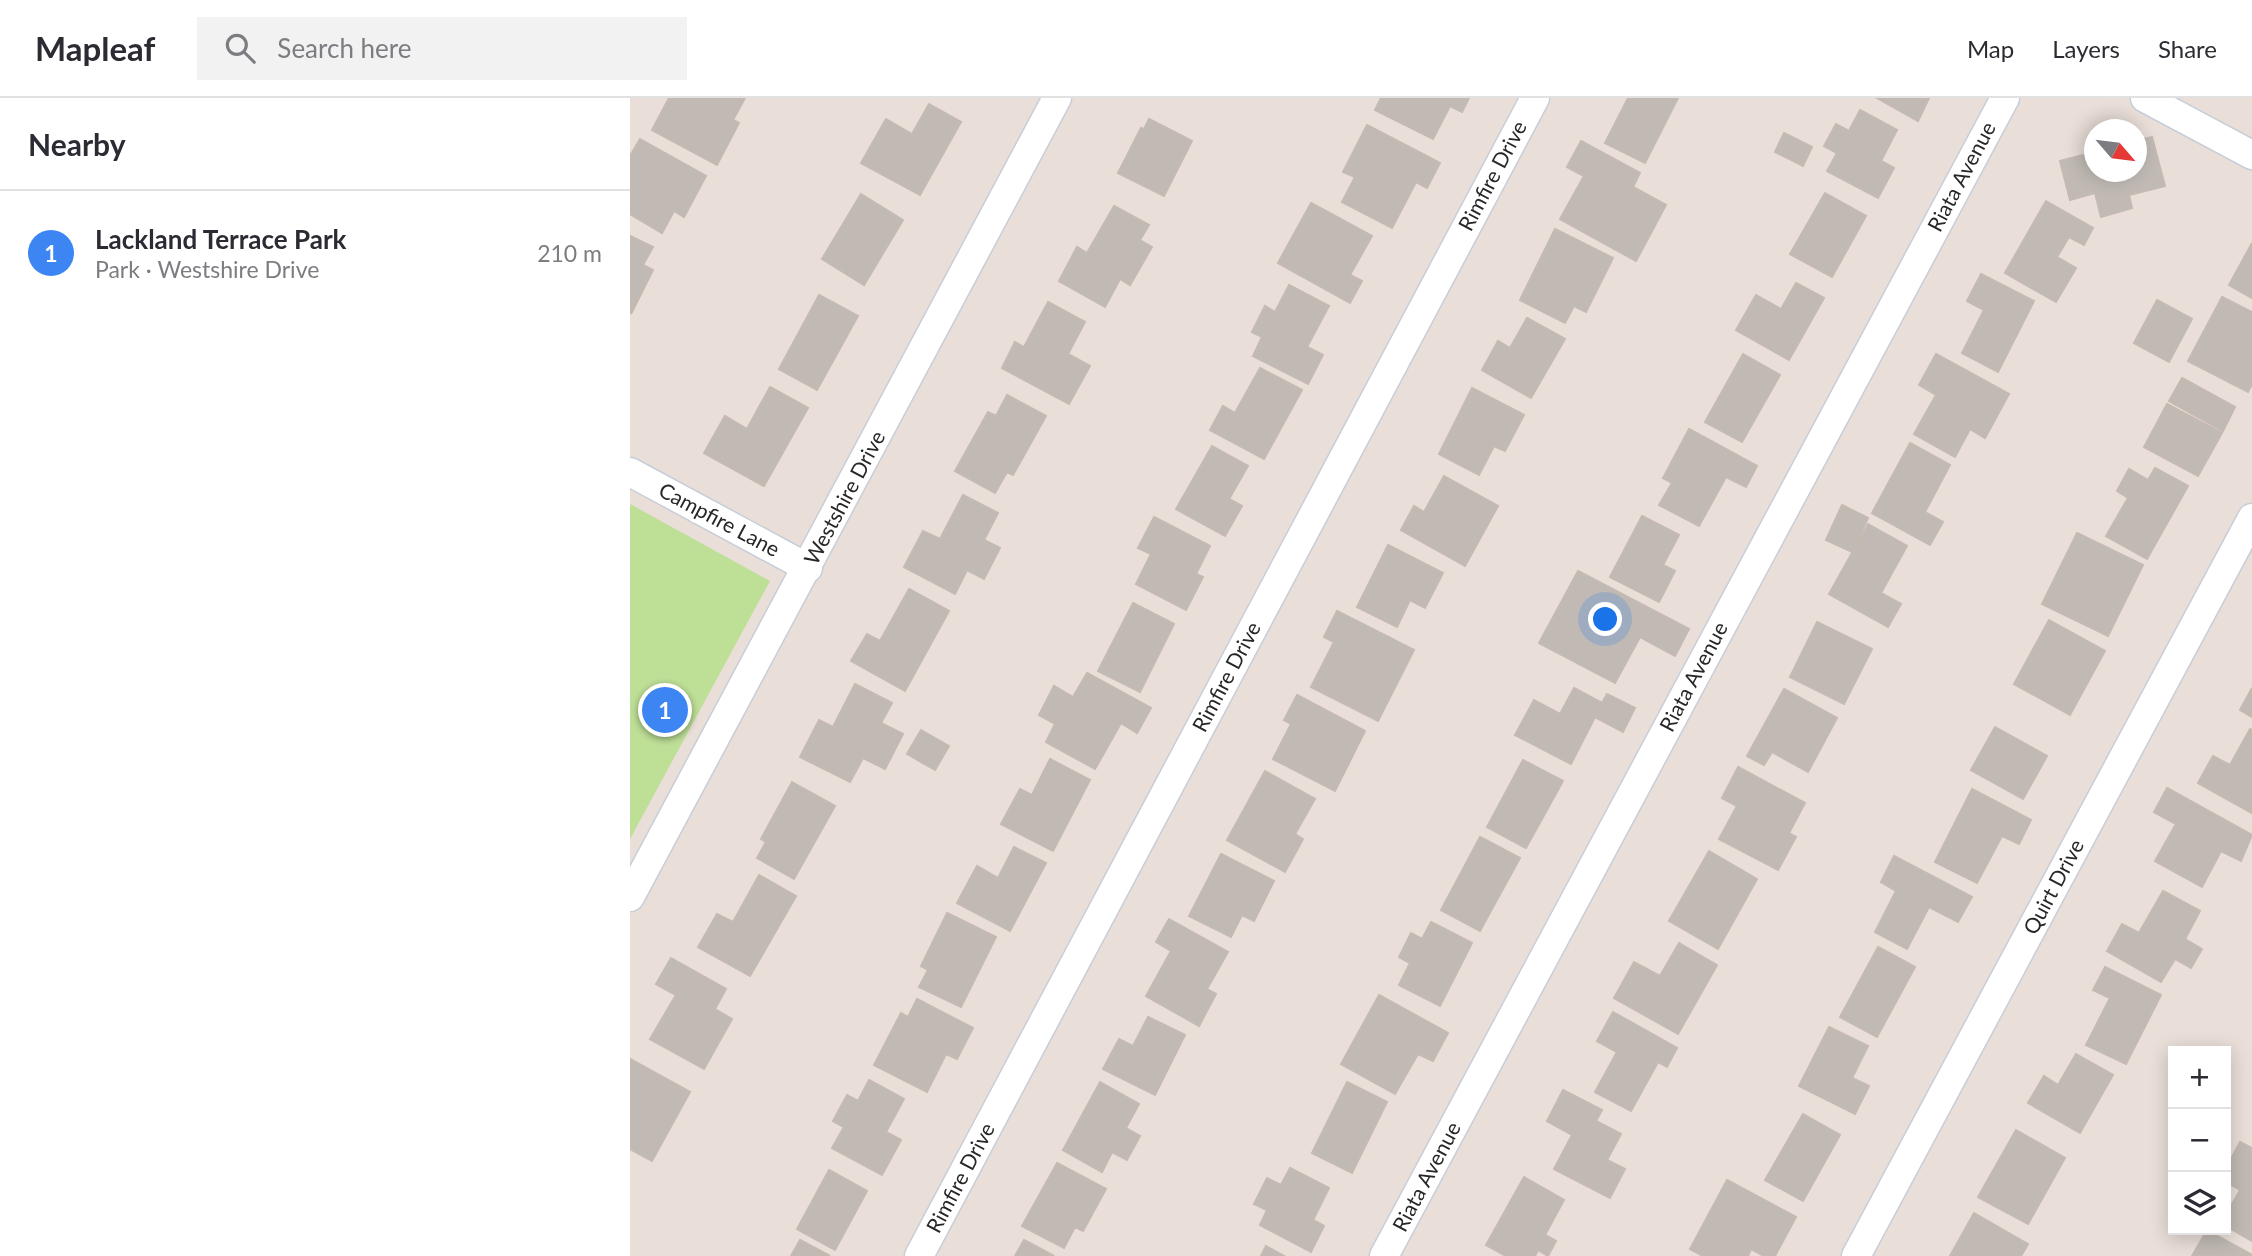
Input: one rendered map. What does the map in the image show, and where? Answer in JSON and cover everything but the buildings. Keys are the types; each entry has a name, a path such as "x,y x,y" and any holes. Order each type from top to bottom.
{"street":[{"name":"Westshire Drive","path":"630,897 1057,98"},
{"name":"Rimfire Drive","path":"919,1256 1535,98"},
{"name":"Riata Avenue","path":"1384,1256 2005,98"},
{"path":"2145,98 2252,155"},
{"name":"Campfire Lane","path":"630,472 808,568"},
{"name":"Quirt Drive","path":"1856,1256 2252,518"}],"green space":[{"path":"630,504 770,581 630,839"}],"place":[{"name":"Lackland Terrace Park","path":"665,710"}]}
